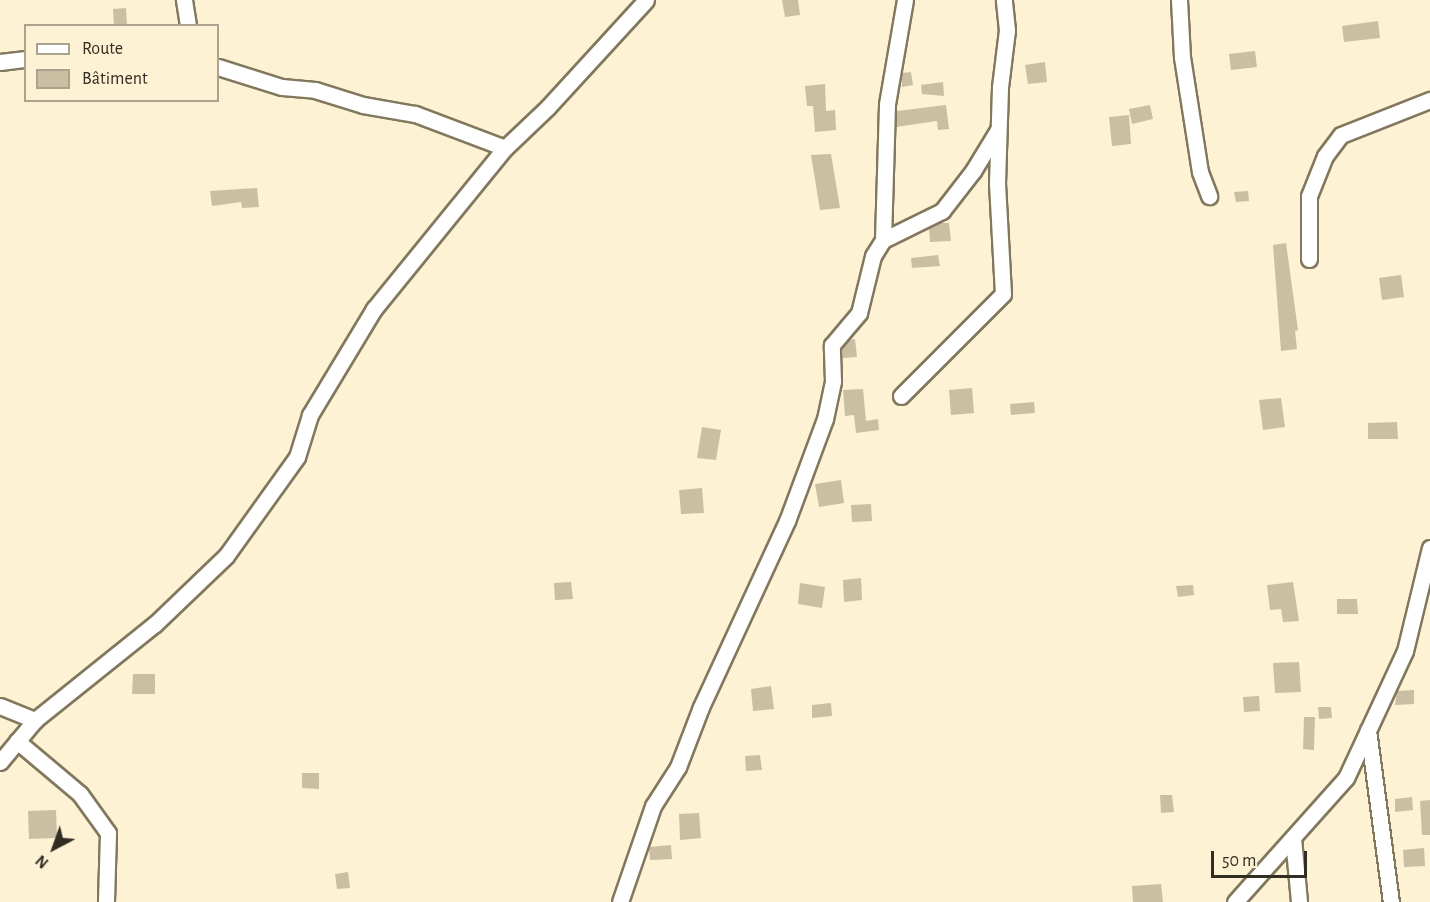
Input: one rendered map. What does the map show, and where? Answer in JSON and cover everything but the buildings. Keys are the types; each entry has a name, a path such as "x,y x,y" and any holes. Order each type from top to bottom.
{"street":[{"path":"184,0 188,24"},
{"path":"0,762 35,720 155,624 226,556 297,457 310,415 374,309 413,259 475,190 505,148 548,107 646,0"},
{"path":"620,902 653,806 678,767 715,676 787,521 825,419 833,381 832,345 859,313 873,256 883,240 887,104 905,0"},
{"path":"901,396 1003,294 996,183 1007,30 1004,0"},
{"path":"1179,0 1182,57 1200,172 1209,196"},
{"path":"0,62 24,59"},
{"path":"219,67 282,87 315,90 363,105 415,114 505,148"},
{"path":"1309,259 1309,196 1325,156 1341,135 1430,100"},
{"path":"883,240 942,211 974,171 999,128"},
{"path":"1235,902 1347,778 1405,651 1430,548"},
{"path":"0,706 35,720"},
{"path":"1368,730 1390,902"},
{"path":"17,741 80,794 108,833 106,902"},
{"path":"1293,838 1299,902"}]}
